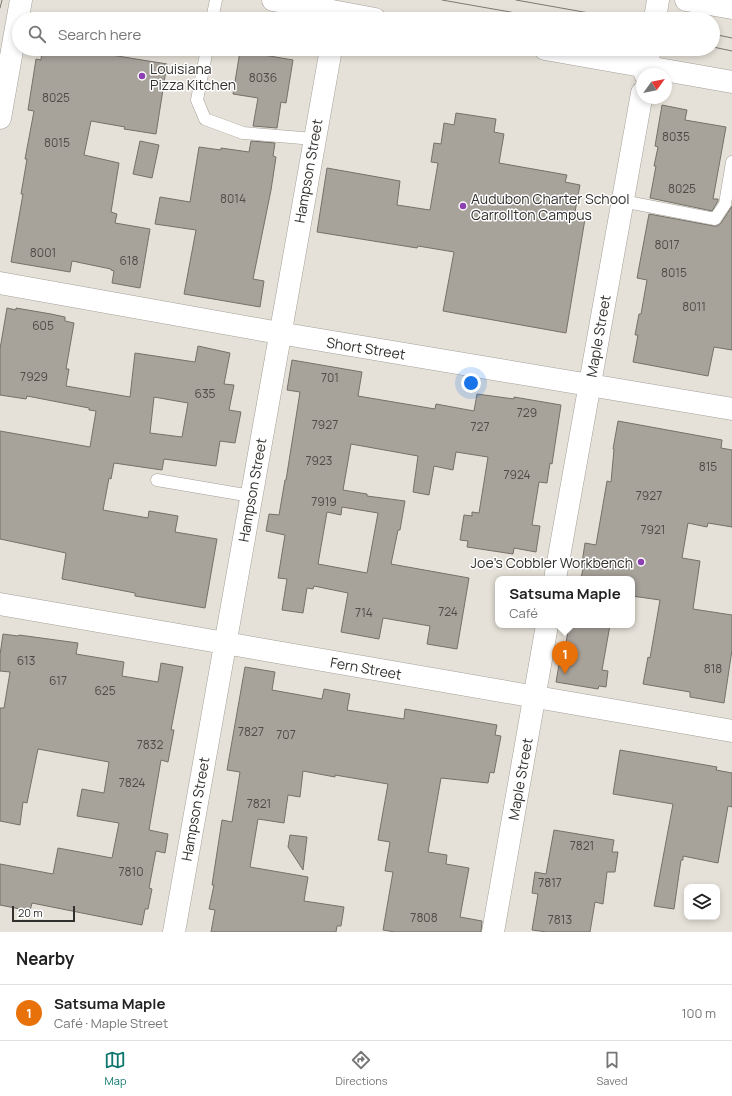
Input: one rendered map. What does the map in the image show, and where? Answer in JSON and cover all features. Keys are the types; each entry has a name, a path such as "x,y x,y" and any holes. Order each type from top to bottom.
{"street":[{"path":"19,12 21,0"},
{"path":"273,0 338,10"},
{"path":"656,12 658,0"},
{"path":"686,0 732,8"},
{"path":"0,118 12,51"},
{"name":"Hampson Street","path":"174,932 329,56"},
{"path":"596,56 647,63 732,82"},
{"name":"Maple Street","path":"556,576 640,104"},
{"name":"Short Street","path":"0,283 279,333 732,408"},
{"name":"Fern Street","path":"0,604 732,731"},
{"name":"Maple Street","path":"493,932 546,628"}],"lane":[{"path":"213,12 216,0"},
{"path":"206,56 197,100 205,119 243,132 314,139"},
{"path":"622,201 715,219 725,204 732,162"},
{"path":"157,480 251,496"}],"building":[{"path":"41,56 118,56 167,64 156,134 124,129 125,127 91,121 84,155 119,163 111,212 117,214 115,223 150,229 140,288 112,283 114,271 111,269 72,261 70,272 11,262 23,194 21,194 27,159 25,159 34,111 28,110 36,59 41,60"},
{"path":"239,56 269,56 293,60 286,103 281,102 277,128 253,126 258,98 233,94"},
{"path":"662,105 687,110 685,120 726,127 713,199 718,199 718,201 712,211 650,198 656,166 654,166 658,147 655,146"},
{"path":"456,113 496,119 494,132 504,134 499,163 567,175 565,182 580,185 574,217 585,219 566,333 443,311 454,252 418,246 417,248 317,232 327,168 400,181 397,205 430,210 438,163 431,162 434,143 441,144 444,123 454,125"},
{"path":"140,141 159,145 152,178 133,174"},
{"path":"251,141 275,143 273,156 276,157 271,190 253,279 264,281 260,307 184,294 196,230 155,224 160,197 190,202 199,147 249,152"},
{"path":"732,206 732,350 714,347 708,376 633,362 638,335 635,335 639,314 641,314 647,280 637,278 649,214 717,226 721,223"},
{"path":"7,308 16,310 16,308 65,317 65,321 74,323 66,369 69,369 66,386 130,397 135,353 195,362 198,346 230,353 224,384 234,385 229,410 241,412 235,443 220,441 216,466 164,459 162,470 114,463 111,479 109,478 103,510 148,518 149,511 178,516 175,532 217,539 205,608 135,596 135,593 62,579 66,553 0,539 0,431 90,447 96,411 89,410 89,408 27,396 26,399 0,395 0,349","holes":["154,397 188,403 182,437 150,433"]},
{"path":"292,360 362,372 358,396 435,409 436,404 474,411 477,394 514,399 514,397 561,405 552,464 550,463 547,483 539,482 532,525 540,526 536,552 514,548 513,554 467,547 468,541 460,540 464,515 472,516 472,512 479,513 488,457 456,452 453,470 434,466 429,495 413,492 418,456 351,444 343,490 367,494 367,496 405,501 400,530 398,530 391,564 469,578 457,649 427,644 430,626 383,618 379,639 341,632 348,593 314,586 313,589 307,588 303,613 282,610 287,579 278,578 285,535 266,531 269,514 279,515 300,392 287,390","holes":["342,507 378,513 367,573 318,564 327,512 341,515"]},
{"path":"618,421 722,440 721,448 732,450 732,527 708,523 707,527 688,523 682,558 700,561 693,609 732,615 732,650 724,703 690,697 690,692 643,684 648,657 650,658 660,600 635,596 635,576 582,576 585,543 596,545 607,481 611,482 613,449"},
{"path":"568,628 609,628 602,670 608,671 606,687 599,686 598,689 556,682 563,642 566,643"},
{"path":"3,634 78,643 76,654 124,662 122,676 158,682 161,663 183,667 171,730 174,730 168,762 161,760 149,830 168,834 165,853 156,851 149,888 152,889 148,909 145,909 142,925 32,903 30,911 0,905 0,864 53,874 58,848 112,858 119,823 77,816 82,789 104,793 109,762 38,749 27,803 23,802 20,825 0,821 0,708 4,708 10,672 0,671 0,655"},
{"path":"245,667 275,672 272,690 322,699 324,689 350,694 347,710 404,719 405,709 497,725 495,735 501,736 494,773 490,772 488,783 441,778 428,852 447,855 446,864 469,868 460,917 482,921 481,932 395,932 383,930 393,872 385,871 390,842 378,840 388,784 303,771 300,797 288,795 284,823 258,819 250,867 308,877 304,901 344,907 341,926 337,926 336,932 211,932 215,910 209,909 214,885 212,885 222,820 232,822 240,772 227,770"},
{"path":"620,750 717,767 716,770 732,773 732,807 728,806 718,863 683,856 683,860 681,860 674,909 654,906 673,804 613,794"},
{"path":"554,830 614,840 612,852 618,852 615,872 607,872 603,904 595,902 590,932 547,932 532,930 538,894 532,893 535,872 546,874"},
{"path":"290,835 307,837 303,870 288,847"}],"tram line":[{"path":"0,8 2,0"},
{"path":"442,0 510,12"},
{"path":"516,0 584,12"},
{"path":"720,35 732,38"},
{"path":"720,48 732,51"}],"place":[{"name":"Louisiana Pizza Kitchen","path":"142,76"},
{"name":"Audubon Charter School Carrollton Campus","path":"463,206"},
{"name":"Joe's Cobbler Workbench","path":"641,562"},
{"name":"Satsuma Maple","path":"565,674"}]}
